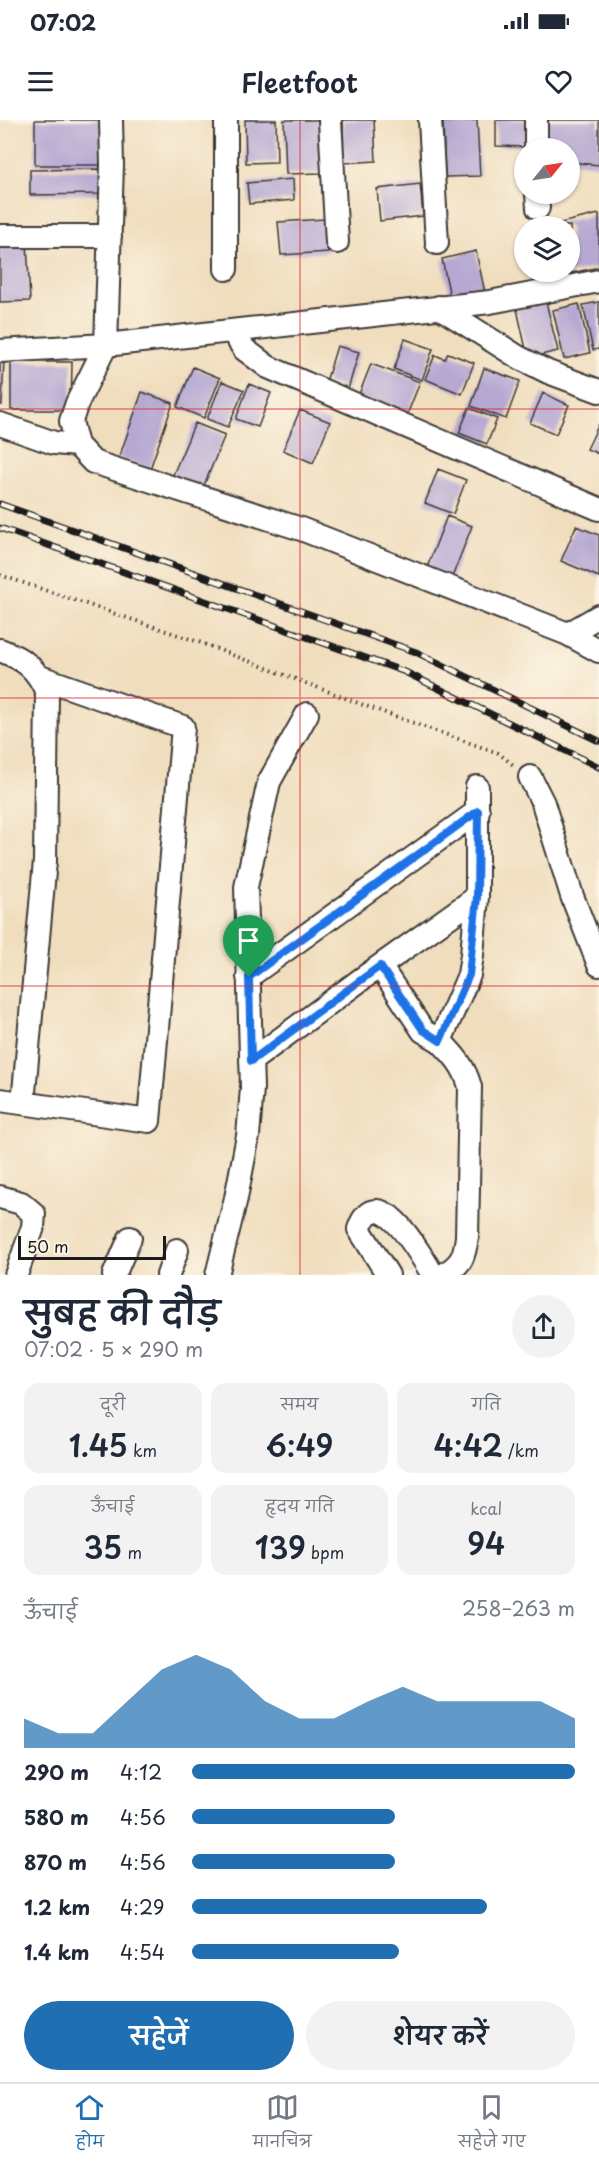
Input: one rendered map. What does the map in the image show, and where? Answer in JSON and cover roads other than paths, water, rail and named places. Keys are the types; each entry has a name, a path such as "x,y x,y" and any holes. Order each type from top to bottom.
{"street":[{"path":"111,120 106,345 77,403 71,421 77,445 93,462 301,529 568,634 599,651"},
{"path":"226,120 226,268"},
{"path":"330,120 337,242"},
{"path":"430,120 437,243"},
{"path":"536,120 536,138"},
{"path":"0,236 110,236"},
{"path":"0,351 106,345 490,302 599,281"},
{"path":"439,307 518,357 548,372 599,391"},
{"path":"232,331 244,349 268,367 599,509"},
{"path":"0,424 54,443 77,445"},
{"path":"568,634 599,616"},
{"path":"0,650 22,659 40,677 46,693 45,861 23,1103"},
{"path":"0,1100 149,1121 183,727 40,677"},
{"path":"217,1275 248,1136 252,1088 246,887 269,782 307,714"},
{"path":"530,777 543,803 572,896 599,965"},
{"path":"440,1041 469,975 477,897 477,787"},
{"path":"249,977 478,811"},
{"path":"251,1061 477,897"},
{"path":"380,966 423,1030 440,1041 457,1058 466,1071 470,1087 465,1256 456,1267 444,1275"},
{"path":"0,1197 21,1203 34,1214 33,1227 16,1275"},
{"path":"388,1275 359,1229 363,1218 373,1212 383,1212 395,1221 412,1240 433,1275"},
{"path":"114,1275 130,1238"},
{"path":"168,1275 177,1250"}],"railway":[{"path":"0,504 416,652 599,741"},
{"path":"0,528 405,672 599,767"}]}
